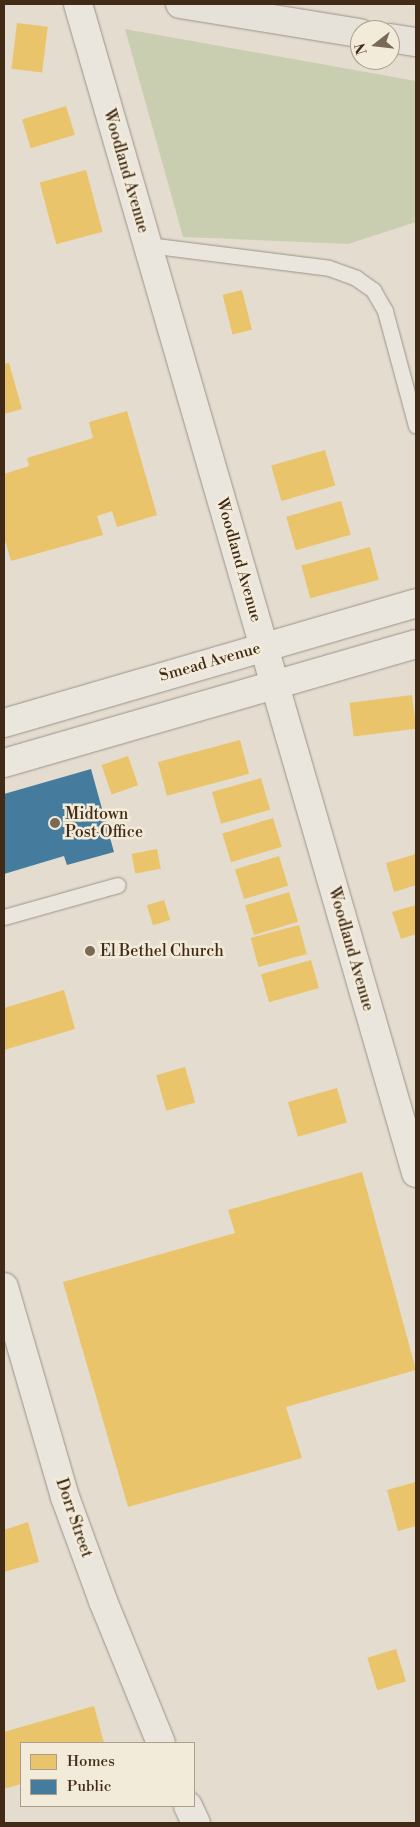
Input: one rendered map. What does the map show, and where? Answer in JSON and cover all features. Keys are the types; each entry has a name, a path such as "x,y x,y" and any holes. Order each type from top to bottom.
{"main road":[{"path":"180,4 350,31"},
{"path":"400,40 416,42"}],"street":[{"name":"Woodland Avenue","path":"78,4 416,1173"},
{"name":"Smead Avenue","path":"4,723 416,603"},
{"path":"4,763 416,644"},
{"name":"Dorr Street","path":"4,1287 65,1497 103,1601 161,1742"},
{"path":"188,1807 196,1823"}],"lane":[{"path":"148,245 329,268 356,278 373,290 385,311 416,426"},
{"path":"4,917 118,885"}],"green space":[{"path":"125,29 416,81 416,222 348,244 183,237"}],"building: Homes":[{"path":"17,23 48,27 42,72 11,69"},
{"path":"66,106 75,135 31,148 22,119"},
{"path":"86,170 103,232 56,244 40,182"},
{"path":"242,290 252,330 233,335 223,295"},
{"path":"9,363 22,409 4,414 4,364"},
{"path":"127,411 157,515 117,527 112,511 97,516 103,535 11,561 4,537 4,474 29,466 27,458 93,438 89,422"},
{"path":"325,450 335,486 281,501 271,465"},
{"path":"341,501 351,535 296,550 286,517"},
{"path":"370,547 379,580 310,598 301,565"},
{"path":"412,695 416,729 354,736 349,703"},
{"path":"240,740 249,774 167,796 158,762"},
{"path":"128,756 138,785 112,794 102,765"},
{"path":"261,778 270,810 221,824 212,792"},
{"path":"273,818 282,847 231,862 222,833"},
{"path":"157,849 161,869 135,874 131,854"},
{"path":"416,854 416,885 394,892 386,863"},
{"path":"279,856 288,886 244,899 235,869"},
{"path":"289,892 298,922 254,935 245,905"},
{"path":"164,900 170,920 153,925 147,905"},
{"path":"416,905 416,934 401,939 392,912"},
{"path":"299,925 307,954 258,967 251,938"},
{"path":"311,960 319,988 269,1002 261,974"},
{"path":"64,990 75,1029 4,1050 4,1008"},
{"path":"185,1067 195,1103 166,1111 156,1075"},
{"path":"337,1088 347,1123 298,1137 288,1102"},
{"path":"362,1172 416,1370 286,1407 302,1458 128,1507 63,1282 235,1233 228,1210"},
{"path":"416,1482 416,1526 398,1531 387,1490"},
{"path":"28,1522 39,1562 4,1572 4,1530"},
{"path":"396,1649 406,1682 377,1690 367,1658"},
{"path":"94,1706 104,1742 20,1742 20,1784 4,1789 4,1732"}],"building: Public":[{"name":"Midtown Post Office","path":"91,769 114,852 67,865 64,856 4,874 4,794"}],"place":[{"name":"Midtown Post Office","path":"55,823"},
{"name":"El Bethel Church","path":"90,951"}]}
